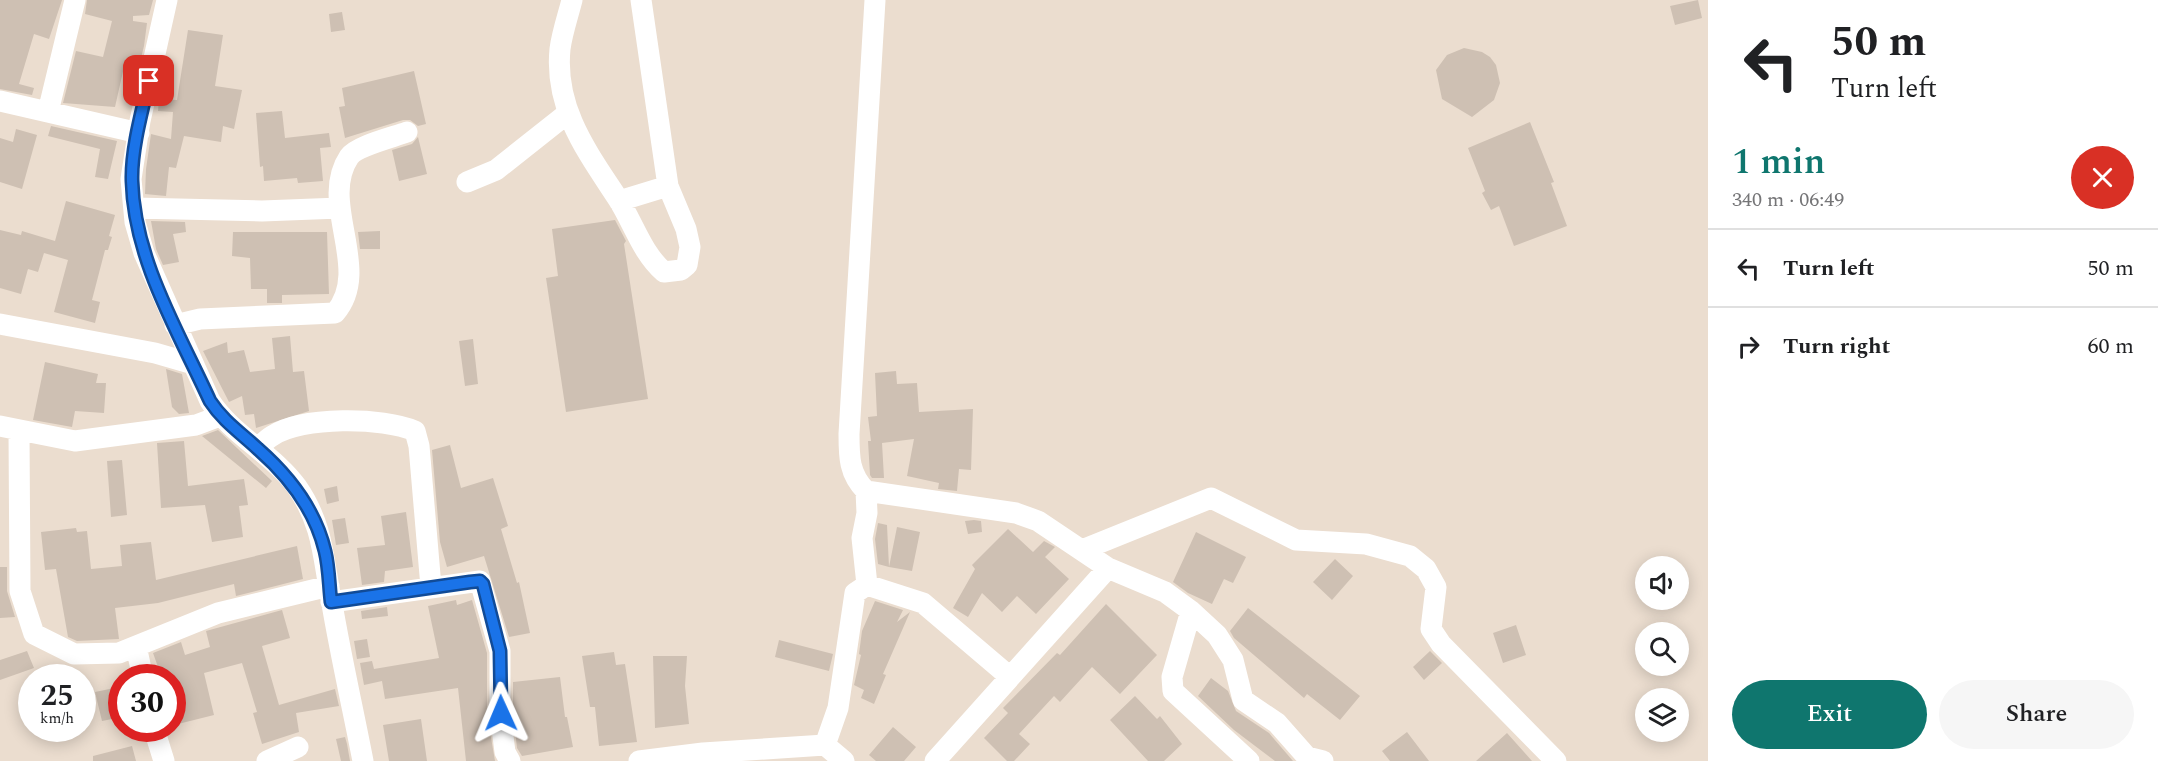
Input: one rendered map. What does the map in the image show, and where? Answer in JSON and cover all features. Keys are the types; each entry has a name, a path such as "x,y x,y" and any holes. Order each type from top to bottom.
{"street":[{"path":"48,112 75,0"},
{"path":"167,0 131,179 134,208 144,253 193,364 220,416 258,448 296,487 313,518 325,552 330,594 363,761"},
{"path":"572,0 560,49 561,75 568,113 584,150 619,201 650,260 664,272 681,270 687,265 690,247 686,229 668,186 640,0"},
{"path":"875,0 849,434 849,463 855,481 866,491 1016,513 1038,521 1108,568 1165,592 1217,634 1233,660 1243,700 1277,723 1307,757 1323,761"},
{"path":"0,101 139,133"},
{"path":"467,182 496,170 568,113"},
{"path":"175,325 200,319 335,313 343,304 347,281 348,255 340,208 339,182 349,156 360,149 407,132"},
{"path":"619,201 668,186"},
{"path":"134,208 262,211 340,208"},
{"path":"0,324 155,353 193,364"},
{"path":"220,416 196,425 75,441 9,429 20,591 34,634 74,654 119,653 218,613 330,594 480,581 483,584 500,651 501,713 505,752 510,761"},
{"path":"258,448 273,435 291,428 330,421 400,425 415,431 419,446 431,587"},
{"path":"866,491 867,513 862,538 867,585"},
{"path":"1082,550 1211,498 1296,540 1366,544 1410,556 1426,569 1436,587 1431,629 1441,644 1556,761"},
{"path":"935,761 1108,568"},
{"path":"867,585 923,603 1010,676"},
{"path":"825,745 838,708 855,593 867,585"},
{"path":"1191,611 1172,677 1173,691 1249,761"},
{"path":"135,646 139,664"},
{"path":"158,742 164,761"},
{"path":"639,761 703,753 825,745 843,761"},
{"path":"267,761 298,747"}],"building":[{"path":"0,0 62,0 49,39 34,34 19,84 34,88 32,95 0,89"},
{"path":"87,0 153,0 149,15 133,16 133,21 147,23 144,46 140,62 126,58 115,107 63,103 76,51 103,57 112,21 85,14"},
{"path":"1698,0 1702,18 1675,25 1670,6"},
{"path":"342,12 345,30 331,32 329,14"},
{"path":"188,30 223,35 215,86 242,90 234,129 223,126 221,142 184,136 176,168 169,167 166,196 145,194 151,134 171,139 173,112 158,111 159,99 177,100"},
{"path":"1464,48 1482,52 1490,57 1496,65 1500,83 1494,100 1472,117 1442,99 1436,70 1447,55"},
{"path":"414,71 426,124 418,126 410,120 403,120 345,138 339,107 345,106 342,88"},
{"path":"282,111 285,138 329,133 331,147 320,148 323,181 298,183 297,178 264,181 263,166 260,167 256,113"},
{"path":"1530,122 1554,182 1551,183 1567,226 1514,246 1499,206 1491,210 1482,193 1485,191 1468,148"},
{"path":"51,126 117,141 108,179 95,177 100,149 48,136"},
{"path":"16,129 37,135 22,189 0,182 0,138 13,142"},
{"path":"418,137 427,174 399,181 392,150 412,144"},
{"path":"66,201 115,215 109,236 112,237 108,250 105,250 92,300 100,302 95,323 54,312 68,260 44,253 38,272 28,269 21,294 0,288 0,230 21,235 22,231 55,241"},
{"path":"615,220 626,241 624,244 648,399 566,412 546,278 558,276 552,229"},
{"path":"151,221 185,222 186,232 173,234 179,262 163,265 156,249"},
{"path":"380,231 380,249 360,249 358,232"},
{"path":"233,232 327,232 329,294 282,295 282,303 267,303 267,289 251,289 250,258 232,256"},
{"path":"290,336 293,372 304,371 309,411 256,428 254,414 245,415 242,396 229,402 203,351 227,342 228,353 244,350 250,372 275,369 272,338"},
{"path":"473,339 478,384 465,386 459,341"},
{"path":"45,362 98,374 96,383 106,383 104,413 75,411 72,427 33,420"},
{"path":"166,369 182,374 189,413 179,414 172,407"},
{"path":"896,371 897,384 917,383 919,412 973,409 971,470 959,469 957,491 938,489 939,483 907,476 914,439 882,443 884,478 872,478 870,475 868,441 871,441 868,417 877,416 875,373"},
{"path":"218,430 272,481 266,488 202,436"},
{"path":"184,441 188,486 244,479 248,505 239,506 243,537 212,542 205,505 161,508 157,443"},
{"path":"450,445 461,488 493,478 508,526 501,529 517,583 519,582 530,633 509,637 484,556 447,567 440,542 432,450"},
{"path":"122,460 127,515 111,517 107,461"},
{"path":"337,486 339,501 327,504 324,489"},
{"path":"406,512 413,567 385,571 384,582 362,585 357,548 385,545 381,516"},
{"path":"345,518 349,543 336,545 332,520"},
{"path":"965,521 981,521 982,532 968,534"},
{"path":"878,523 887,525 889,567 878,564 875,539"},
{"path":"897,527 920,532 912,571 889,567"},
{"path":"76,528 77,532 87,531 91,569 122,566 120,545 151,542 156,580 297,546 303,579 236,596 234,584 158,603 115,608 119,639 77,641 68,637 56,569 45,570 41,532"},
{"path":"1008,529 1033,552 1044,541 1055,547 1045,557 1069,579 1036,614 1017,596 1002,612 982,593 968,617 953,608 975,569 972,565"},
{"path":"1196,532 1246,557 1233,583 1224,579 1212,604 1188,593 1173,582"},
{"path":"1335,559 1353,576 1332,600 1313,582"},
{"path":"0,567 7,567 7,591 15,617 0,618"},
{"path":"456,600 457,605 472,600 487,653 487,714 495,761 466,761 458,688 385,699 382,681 364,685 360,663 372,661 374,669 439,658 428,606"},
{"path":"875,601 903,610 897,622 910,612 883,674 886,675 874,704 861,698 864,690 854,685 861,655 859,654 862,631"},
{"path":"1106,604 1157,655 1120,694 1092,667 1060,702 1054,696 1019,734 1030,744 1014,761 1007,761 984,738 1008,713 1003,708 1057,653 1060,655"},
{"path":"387,607 388,616 362,619 361,611"},
{"path":"1248,608 1360,696 1340,720 1307,694 1304,698 1234,638 1230,631"},
{"path":"282,610 290,638 262,646 279,705 335,689 339,706 296,713 299,732 262,744 253,713 257,712 242,663 204,673 214,715 186,722 186,664 157,664 153,653 181,642 185,655 210,647 206,631"},
{"path":"1516,625 1526,655 1503,663 1493,633"},
{"path":"367,639 370,657 357,659 354,641"},
{"path":"779,640 833,654 829,671 775,657"},
{"path":"27,651 32,664 18,664 18,674 0,680 0,660"},
{"path":"1430,651 1442,663 1424,680 1413,667"},
{"path":"614,652 616,665 625,664 637,742 599,746 595,707 590,707 582,656"},
{"path":"653,656 687,656 685,686 689,724 655,728"},
{"path":"560,677 565,717 567,717 573,747 522,756 517,748 513,712 513,682"},
{"path":"1211,678 1228,691 1236,711 1269,733 1293,761 1275,761 1234,730 1198,696"},
{"path":"108,689 108,720 102,721 96,692"},
{"path":"1135,696 1157,719 1160,716 1182,744 1164,761 1148,761 1110,720"},
{"path":"421,719 427,761 389,761 383,725"},
{"path":"893,727 916,747 904,761 876,761 869,755"},
{"path":"1407,732 1429,761 1390,761 1382,751"},
{"path":"1507,733 1532,761 1476,761"},
{"path":"345,737 350,761 341,761 336,739"},
{"path":"132,746 136,761 93,761 93,756"}],"route":[{"path":"149,81 131,179 135,222 144,253 210,401 220,416 258,448 296,487 313,518 325,552 331,602 470,582 480,581 483,584 500,651 501,713"}]}
